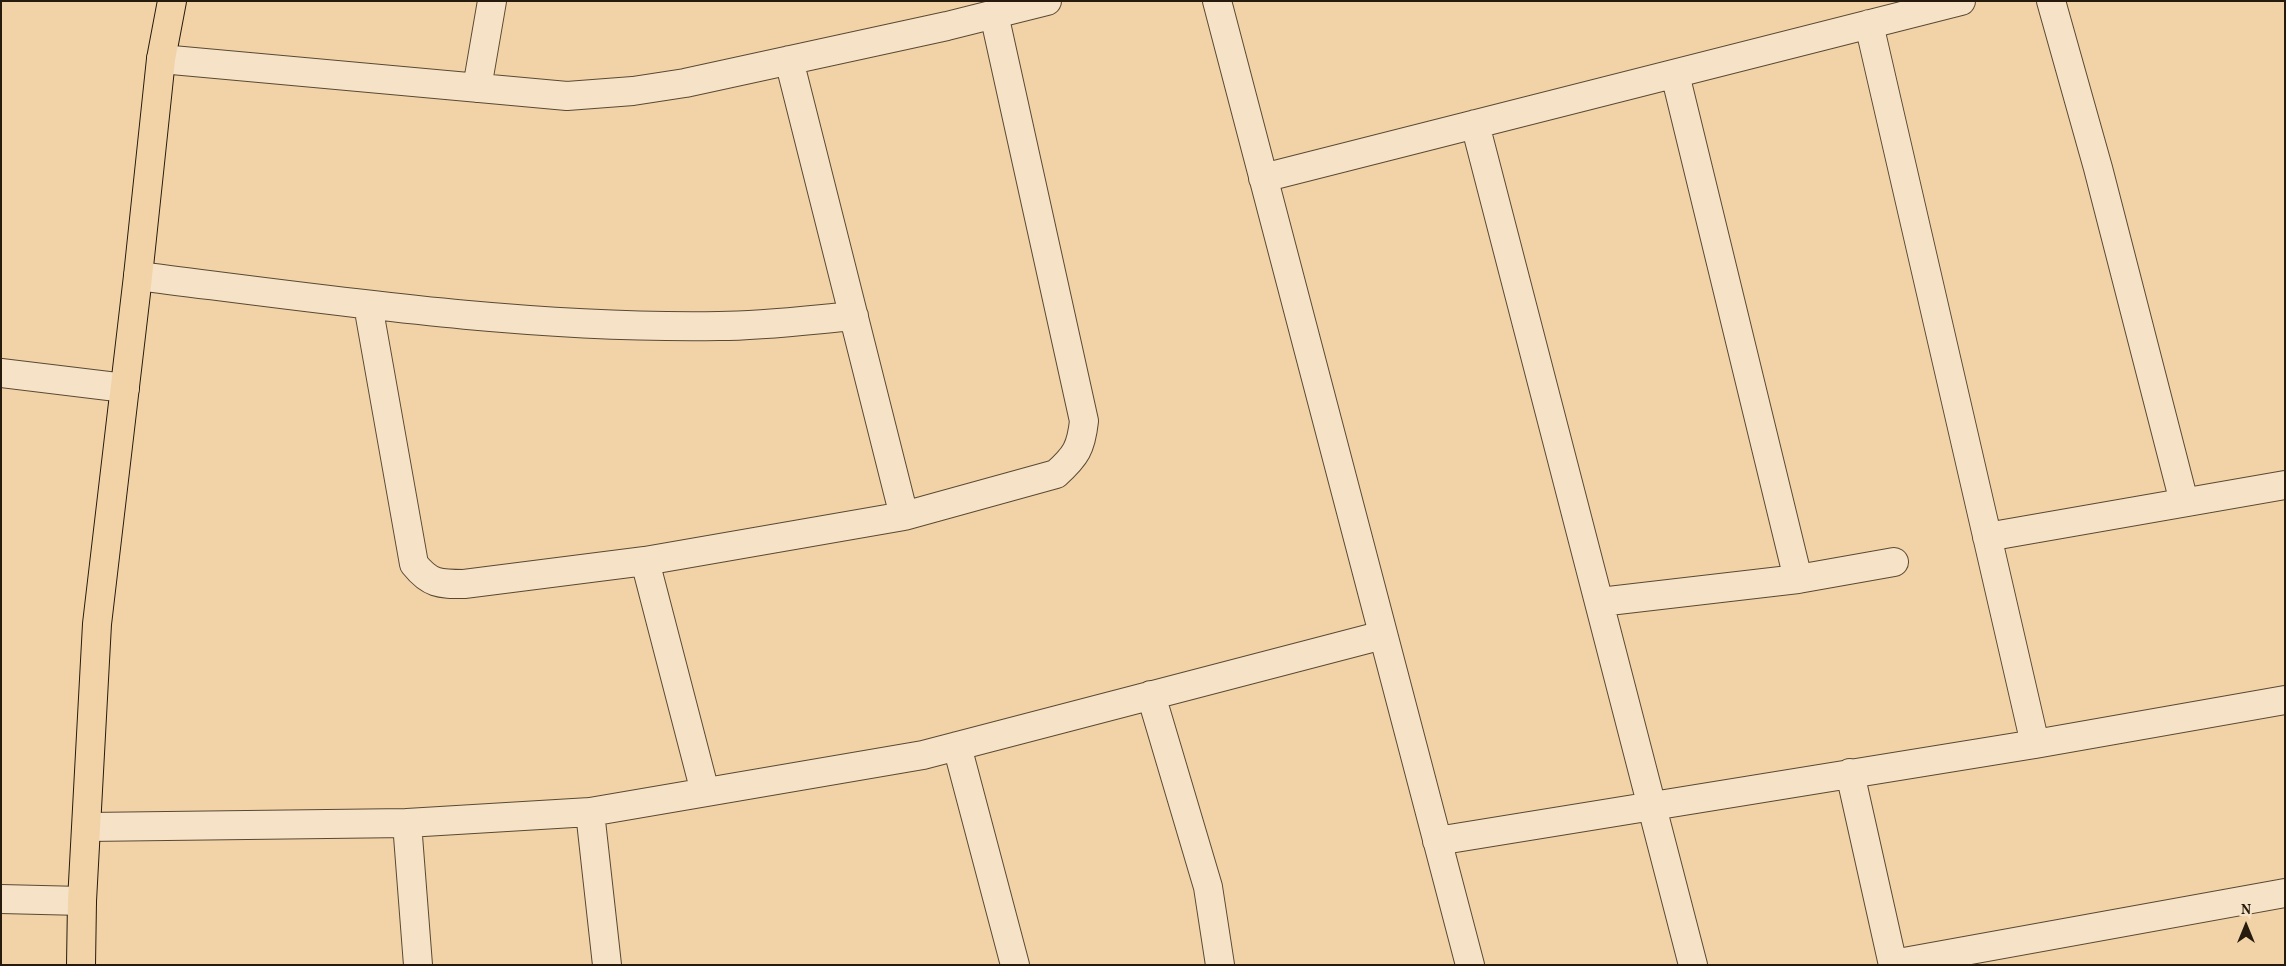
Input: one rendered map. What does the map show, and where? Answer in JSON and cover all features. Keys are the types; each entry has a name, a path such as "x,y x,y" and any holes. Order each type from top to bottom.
{"main road":[{"path":"81,965 82,901 97,624 138,276 161,59 172,1"}],"street":[{"path":"477,88 492,1"},
{"path":"161,59 567,96 633,91 685,83 1047,1"},
{"path":"1217,1 1470,965"},
{"path":"1263,178 1962,1"},
{"path":"2051,1 2098,168 2184,502"},
{"path":"368,305 414,564 426,578 442,584 464,584 645,561 904,516 1056,474 1074,458 1082,439 1084,421 994,14"},
{"path":"1869,24 2035,744"},
{"path":"789,60 904,516"},
{"path":"1675,74 1798,579"},
{"path":"1475,124 1693,965"},
{"path":"138,276 368,305 570,323 719,326 854,316"},
{"path":"1,373 124,388"},
{"path":"1986,537 2285,485"},
{"path":"645,561 705,792"},
{"path":"1600,602 1798,579 1894,562"},
{"path":"87,827 407,823 590,812 924,755 1383,635"},
{"path":"1151,695 1208,887 1220,965"},
{"path":"1437,841 1652,804 2035,744 2285,700"},
{"path":"957,746 1015,965"},
{"path":"1850,773 1893,964 2285,894"},
{"path":"590,812 607,965"},
{"path":"407,823 418,965"},
{"path":"1,899 82,901"}]}
